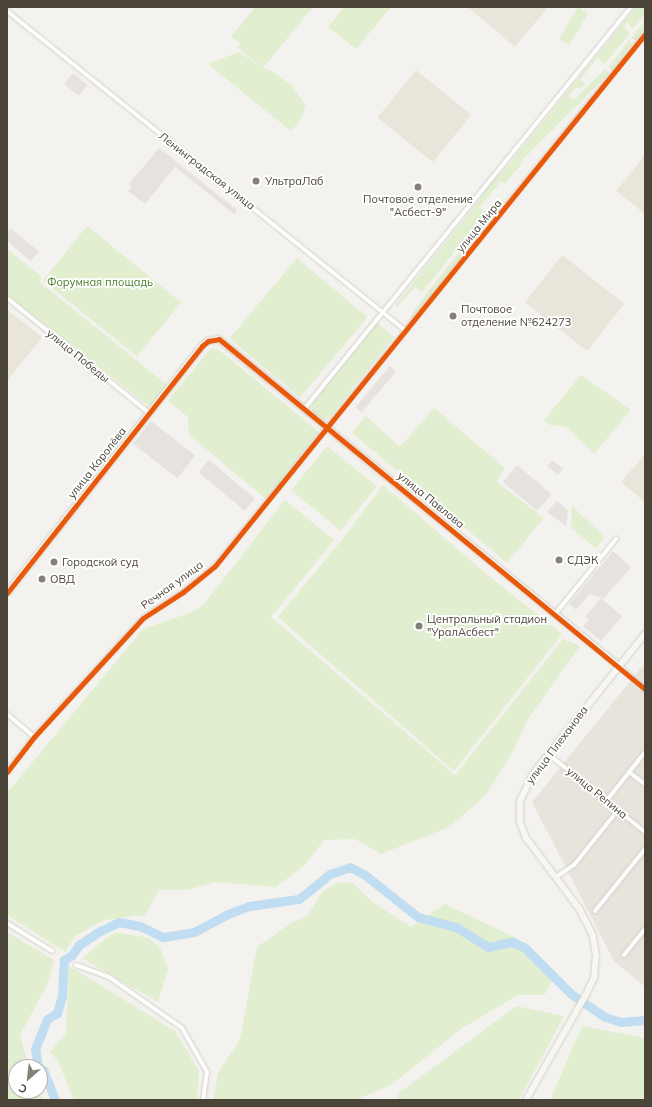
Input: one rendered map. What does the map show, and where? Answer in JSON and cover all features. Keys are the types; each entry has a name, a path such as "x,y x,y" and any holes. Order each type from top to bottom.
{"street":[{"name":"улица Мира","path":"305,408 630,7"},
{"name":"Ленинградская улица","path":"7,11 406,331"},
{"name":"улица Мира","path":"327,428 645,34"},
{"name":"улица Победы","path":"7,298 149,412"},
{"name":"улица Павлова","path":"202,346 213,339 226,343 327,428 619,666 645,689"},
{"name":"улица Королёва","path":"7,593 202,346"},
{"name":"Речная улица","path":"7,772 34,737 143,618 183,592 215,566 327,428"},
{"path":"555,614 616,539"},
{"name":"улица Плеханова","path":"526,1100 586,995 596,967 595,945 586,920 526,838 519,810 526,784 548,754 645,634"},
{"path":"7,714 34,737"},
{"path":"607,800 645,752"},
{"name":"улица Репина","path":"548,754 645,832"},
{"path":"629,772 645,784"},
{"path":"556,877 574,865 618,810"},
{"path":"595,911 645,849"},
{"path":"7,923 52,951"},
{"path":"624,955 645,929"},
{"path":"76,965 109,977 182,1028 207,1072 203,1100"}],"shaded area":[{"path":"468,7 548,7 515,47"},
{"path":"416,70 471,115 433,162 378,117"},
{"path":"73,73 88,85 79,96 64,84"},
{"path":"159,148 237,210 234,214 175,167 145,204 128,191 132,187 129,184"},
{"path":"645,155 645,214 616,191"},
{"path":"9,228 39,251 31,261 7,241"},
{"path":"562,255 624,304 587,351 525,302"},
{"path":"7,310 42,337 7,381"},
{"path":"390,366 396,371 361,413 355,407"},
{"path":"151,421 195,455 177,478 133,444"},
{"path":"645,454 645,502 621,482"},
{"path":"209,460 255,499 245,511 199,472"},
{"path":"552,460 563,469 558,475 547,466"},
{"path":"517,465 551,494 537,511 503,482"},
{"path":"557,501 568,510 566,526 547,512"},
{"path":"613,551 631,567 604,598 590,594 576,610 569,604"},
{"path":"601,598 622,616 601,641 583,626 589,620 585,617"},
{"path":"645,663 645,987 614,961 532,802"}],"green space":[{"path":"255,7 313,7 263,68 238,48 240,43 231,37"},
{"path":"344,7 391,7 356,49 328,27"},
{"path":"578,7 588,13 569,45 559,39"},
{"path":"636,7 645,7 645,14 633,29 627,23 624,27 630,33 605,64 597,58 580,80 585,84 580,89 576,87 568,96 573,100 538,144 533,141 518,160 522,163 505,184 501,181 480,207 486,213 422,292 415,287 397,307 395,305"},
{"path":"645,21 645,29 636,41 631,38"},
{"path":"629,40 633,43 613,70 609,67"},
{"path":"239,52 263,68 274,72 292,86 306,106 300,121 291,131 208,64"},
{"path":"605,69 609,73 482,201 478,196"},
{"path":"490,214 494,217 413,320 410,317 425,295"},
{"name":"Форумная площадь","path":"87,226 181,302 137,357 43,280"},
{"path":"7,249 41,276 40,282 167,385 150,407 7,294"},
{"path":"297,258 367,317 300,398 230,338"},
{"path":"377,323 394,337 329,418 323,420 312,412 312,404"},
{"path":"214,348 219,350 319,432 266,499 189,435 188,417 168,401 209,350"},
{"path":"581,375 631,410 594,454 566,427 550,425 544,420"},
{"path":"434,408 505,468 497,482 544,518 507,563 352,433 366,416 400,447"},
{"path":"327,446 377,486 341,531 291,490"},
{"name":"Центральный стадион \"УралАсбест\"","path":"383,485 490,577 562,634 454,771 278,617 340,542"},
{"path":"285,500 334,540 271,617 455,775 563,639 580,646 528,719 511,755 485,796 449,827 381,854 355,839 324,840 305,865 276,887 216,882 187,890 159,890 145,915 104,920 75,936 65,952 7,915 7,793 143,629 192,612 204,604"},
{"path":"572,506 605,537 596,548 571,528"},
{"path":"338,882 353,883 371,901 411,927 445,904 520,940 555,977 544,995 518,995 461,1029 391,1085 355,1100 213,1100 218,1073 240,1040 257,947 291,923 308,915 322,892"},
{"path":"7,932 54,960 48,983 20,1035 27,1059 8,1059 8,1099 42,1100 7,1100"},
{"path":"120,933 149,938 160,948 168,969 158,1002 82,958 112,934"},
{"path":"69,966 175,1031 199,1071 197,1100 74,1100 58,1061 50,1052 66,1033"},
{"path":"516,1006 564,1016 519,1100 399,1100 396,1095"},
{"path":"582,1026 645,1038 645,1100 550,1100"}],"waterway":[{"path":"37,1059 35,1049 47,1019 57,1013 62,996 64,960 72,955 79,945 100,931 119,922 140,926 163,937 194,932 228,914 249,906 299,899 330,874 350,867 365,875 418,917 456,927 488,947 512,942 524,947 571,994 605,1017 621,1022 645,1020"},
{"path":"48,1082 55,1100"}],"cycle path":[{"path":"7,772 34,737 143,618 183,592 215,566 645,34"},
{"path":"7,593 202,346 208,341 219,339 645,689"}],"place":[{"name":"УльтраЛаб","path":"256,181"},
{"name":"Почтовое отделение \"Асбест-9\"","path":"418,187"},
{"name":"Почтовое отделение №624273","path":"453,316"},
{"name":"СДЭК","path":"559,560"},
{"name":"Городской суд","path":"54,562"},
{"name":"ОВД","path":"42,579"},
{"name":"Центральный стадион \"УралАсбест\"","path":"419,626"}]}
